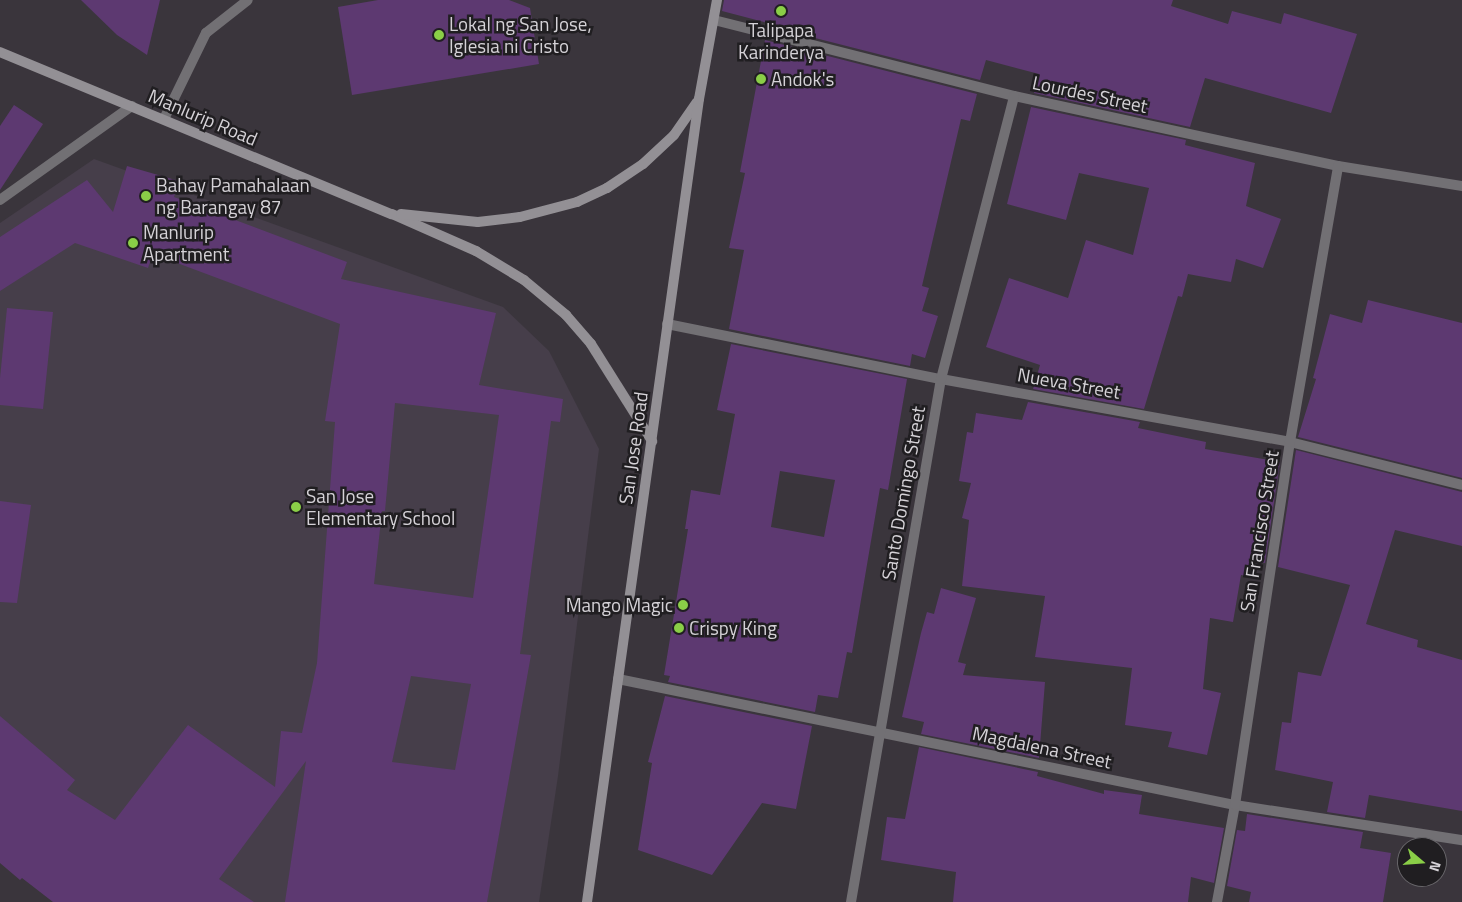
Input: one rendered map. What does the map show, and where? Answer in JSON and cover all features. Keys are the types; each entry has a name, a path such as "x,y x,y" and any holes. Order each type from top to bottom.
{"main road":[{"name":"San Jose Road","path":"587,902 699,99 717,0"},
{"name":"Manlurip Road","path":"0,52 392,214 476,251 524,280 566,316 591,344 652,441"},
{"name":"Manlurip Road","path":"392,214 478,222 520,217 577,202 606,188 643,164 674,135 699,99"}],"street":[{"path":"164,119 206,33 248,0"},
{"name":"Lourdes Street","path":"714,20 1014,96 1338,166 1462,186"},
{"name":"Santo Domingo Street","path":"851,902 941,379 1014,96"},
{"path":"0,200 132,106"},
{"name":"San Francisco Street","path":"1217,902 1236,805 1290,442 1338,166"},
{"name":"Nueva Street","path":"667,324 941,379 1290,442 1462,485"},
{"name":"Magdalena Street","path":"618,679 1236,805 1462,840"}],"shaded area":[{"name":"San Jose Elementary School","path":"94,159 503,307 549,351 599,449 558,776 539,902 66,902 0,852 0,223"}],"building":[{"path":"81,0 160,0 147,55 117,35"},
{"name":"Lokal ng San Jose, Iglesia ni Cristo","path":"378,0 509,0 530,8 539,64 352,95 338,7"},
{"path":"724,0 1173,0 1171,6 1228,24 1232,11 1281,24 1284,13 1357,34 1331,113 1205,78 1190,127 1034,93 1039,74 986,60 980,80 768,26 768,23 722,11"},
{"path":"765,40 977,94 970,121 961,119 922,286 929,288 922,311 938,316 925,358 912,354 910,366 729,329 744,250 729,248 745,173 740,172"},
{"path":"14,105 43,124 0,190 0,126"},
{"path":"1031,107 1186,140 1185,145 1255,163 1246,206 1281,219 1263,268 1236,259 1231,282 1188,274 1182,297 1178,296 1144,409 1033,389 1040,365 986,347 1009,278 1068,298 1086,240 1133,255 1149,188 1079,173 1066,220 1007,204"},
{"path":"127,166 179,181 174,197 347,262 341,279 496,313 479,385 563,399 560,422 551,421 520,654 531,655 487,902 285,902 306,761 219,879 254,902 53,902 22,878 20,880 0,863 0,716 75,780 67,790 115,820 188,725 275,787 281,731 302,733 317,663 335,422 325,421 340,324 153,254 148,268 75,243 0,291 0,237 87,180 113,212","holes":["395,403 499,415 473,598 374,584 382,511 385,511","411,676 471,684 455,770 392,762"]},
{"path":"1368,300 1462,323 1462,478 1298,437 1316,379 1313,378 1330,314 1362,323"},
{"path":"7,308 53,312 43,409 0,405 0,378"},
{"path":"731,344 907,379 888,490 880,488 852,653 847,652 838,698 818,695 815,712 668,682 670,676 664,675 688,529 685,529 691,490 720,495 735,414 717,410","holes":["780,471 835,480 824,537 771,527"]},
{"path":"1028,402 1140,422 1138,428 1206,442 1205,449 1280,462 1265,563 1250,560 1247,576 1241,575 1233,622 1210,618 1203,689 1221,693 1207,755 1168,747 1172,732 1125,725 1132,668 1035,657 1045,596 962,586 969,520 962,518 971,483 959,481 967,432 973,433 976,413 1022,420"},
{"path":"1296,450 1462,492 1462,546 1395,530 1366,624 1418,640 1417,647 1462,660 1462,811 1369,795 1365,818 1327,812 1333,782 1275,770 1282,722 1291,723 1298,672 1321,676 1350,585 1278,567"},
{"path":"0,501 31,505 17,603 0,602"},
{"path":"941,588 976,598 958,662 966,664 963,675 1045,682 1039,758 921,734 924,722 902,717 927,612 934,614"},
{"path":"665,696 812,726 796,809 762,803 712,875 638,850 652,763 648,762"},
{"path":"919,747 1038,772 1037,776 1104,794 1104,790 1142,795 1139,814 1224,828 1214,883 1191,877 1188,902 953,902 956,872 881,860 887,817 905,819"},
{"path":"1247,814 1363,832 1360,848 1391,853 1383,902 1249,902 1251,892 1227,886 1237,830 1245,831"}],"place":[{"name":"Talipapa Karinderya","path":"781,11"},
{"name":"Lokal ng San Jose, Iglesia ni Cristo","path":"439,35"},
{"name":"Andok's","path":"761,79"},
{"name":"Bahay Pamahalaan ng Barangay 87","path":"146,196"},
{"name":"Manlurip Apartment","path":"133,243"},
{"name":"San Jose Elementary School","path":"296,507"},
{"name":"Mango Magic","path":"683,605"},
{"name":"Crispy King","path":"679,628"}]}
